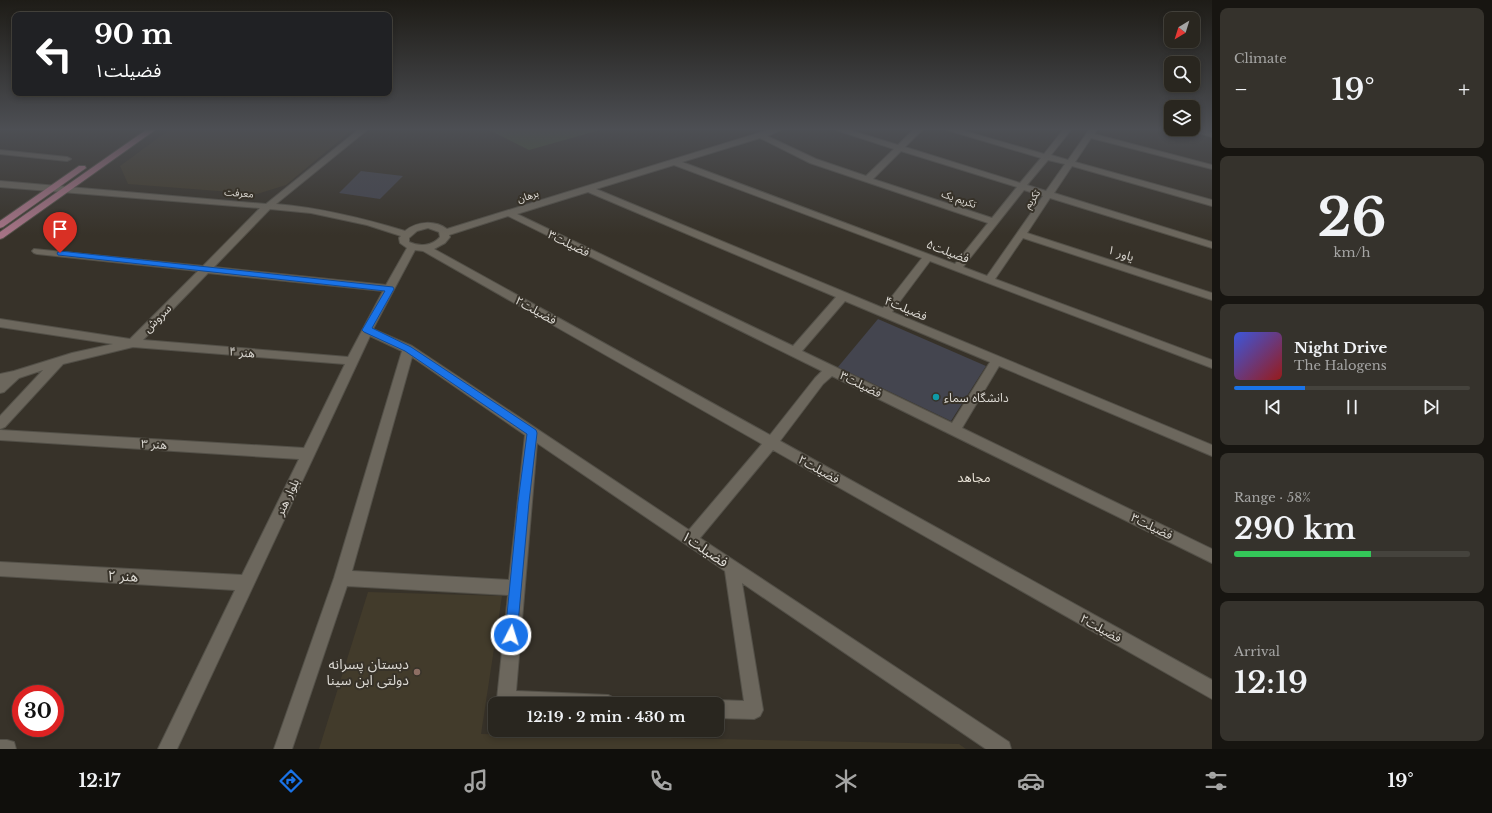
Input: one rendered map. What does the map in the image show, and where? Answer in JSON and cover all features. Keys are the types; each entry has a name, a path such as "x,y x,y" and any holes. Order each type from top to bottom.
{"main road":[{"path":"0,225 87,165"},
{"path":"0,236 102,165"}],"street":[{"name":"سروش","path":"132,343 267,207 319,165"},
{"name":"برهان","path":"445,233 666,165"},
{"name":"فضیلت۵","path":"683,165 1212,364"},
{"name":"تکریم یک","path":"824,165 994,222"},
{"path":"867,180 882,165"},
{"path":"954,165 1212,245"},
{"name":"تکریم","path":"957,268 1039,165"},
{"name":"تکریم","path":"989,280 1069,165"},
{"path":"1077,165 1212,202"},
{"name":"معرفت","path":"0,184 311,210 369,223 406,234"},
{"name":"فضیلت۴","path":"589,189 1212,451"},
{"name":"فضیلت۳","path":"509,213 1212,556"},
{"path":"428,225 439,227 445,233 445,237 438,244 419,248 405,243 404,238 406,234 414,228 428,225"},
{"name":"یاور ۱","path":"1021,234 1212,297"},
{"name":"بلوار هنر","path":"167,749 367,330 390,289 419,248"},
{"name":"فضیلت۲","path":"419,248 1212,690"},
{"path":"37,251 390,289"},
{"path":"885,313 928,257"},
{"path":"794,352 843,296"},
{"path":"0,323 132,343"},
{"name":"فضیلت۱","path":"367,330 408,349 1002,749"},
{"path":"0,378 15,375 72,357 132,343"},
{"name":"هنر ۴","path":"132,343 352,361"},
{"path":"283,749 342,578 408,349"},
{"path":"954,430 997,360"},
{"path":"0,424 58,361"},
{"path":"690,539 771,443 819,381 831,370"},
{"path":"0,382 15,375"},
{"path":"0,389 15,375"},
{"path":"506,697 515,588 532,433"},
{"name":"هنر ۳","path":"0,435 308,454"},
{"path":"724,709 754,710 732,567"},
{"name":"هنر ۲","path":"0,569 246,583"},
{"path":"342,578 515,588"},
{"path":"0,748 7,749"}],"shaded area":[{"path":"310,165 286,185 257,194 128,184 120,166"},
{"name":"دبستان پسرانه دولتی ابن سینا","path":"368,592 502,596 481,734 488,734 488,737 624,737 959,744 966,749 319,749"}],"building":[{"path":"361,171 403,176 380,199 339,193"},
{"name":"دانشگاه سماء","path":"878,319 986,366 951,421 838,367"}],"place":[{"name":"دانشگاه سماء","path":"936,397"},
{"name":"دبستان پسرانه دولتی ابن سینا","path":"417,672"}],"district":[{"name":"مجاهد","path":"974,477"}],"route":[{"path":"60,253 390,289 367,330 408,349 532,433 511,635"}]}
